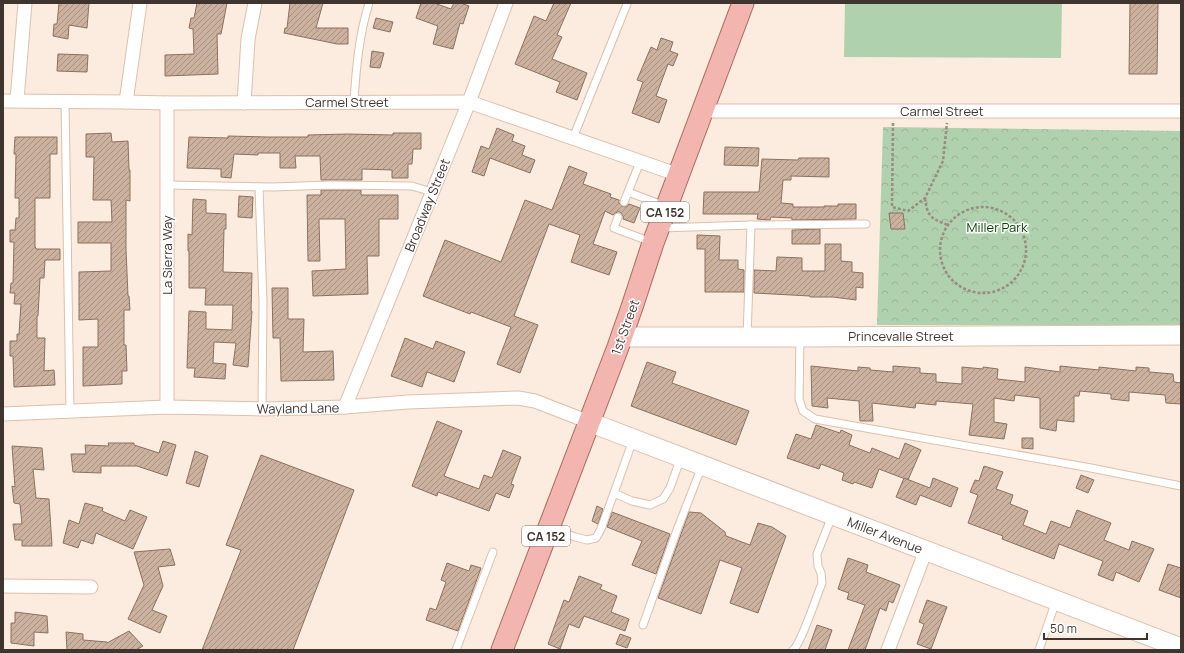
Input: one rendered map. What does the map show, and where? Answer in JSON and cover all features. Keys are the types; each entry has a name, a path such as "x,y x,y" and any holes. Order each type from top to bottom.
{"main road":[{"name":"1st Street","path":"502,650 622,337 656,236 743,3"}],"street":[{"path":"17,100 25,3"},
{"path":"126,102 140,3"},
{"path":"244,103 248,39 255,3"},
{"name":"Broadway Street","path":"345,407 469,102 506,3"},
{"name":"Carmel Street","path":"3,100 167,103 469,102 679,175"},
{"name":"La Sierra Way","path":"167,103 167,407"},
{"name":"Carmel Street","path":"703,111 1181,111"},
{"name":"Princevalle Street","path":"622,337 1181,335"},
{"name":"Wayland Lane","path":"3,414 167,407 262,409 345,407 408,402 518,398 535,401 589,422"},
{"name":"Miller Avenue","path":"589,422 1181,648"},
{"path":"888,650 926,550"},
{"path":"3,586 91,588"}],"lane":[{"path":"354,102 357,60 364,18 369,3"},
{"path":"573,138 627,4"},
{"path":"65,101 70,411"},
{"path":"624,202 640,162"},
{"path":"167,185 259,187 330,185 412,186 432,192"},
{"path":"259,187 262,303 262,409"},
{"path":"628,192 667,207"},
{"path":"618,217 614,228 656,236 750,225 866,224"},
{"path":"747,337 750,225"},
{"path":"800,337 799,399 803,411 815,420 1091,468 1181,486"},
{"path":"549,527 587,540 596,538 633,440"},
{"path":"614,493 632,501 650,505 663,499 670,488 681,457"},
{"path":"643,625 677,530 703,465"},
{"path":"792,650 795,648 800,639 822,583 817,554 832,515"},
{"path":"456,650 493,552"},
{"path":"1039,650 1057,600"}],"path":[{"path":"894,110 892,207 908,211 925,198 943,161 948,111"},
{"path":"925,198 928,212 934,219 948,225"},
{"path":"984,207 997,209 1010,215 1020,226 1025,239 1027,253 1023,267 1015,279 1004,288 990,293 976,293 962,289 951,280 943,268 940,254 941,240 948,225 956,216 969,209 984,207"}],"green space":[{"path":"845,3 1062,3 1061,58 844,57"},
{"name":"Miller Park","path":"883,127 1181,131 1181,325 877,325"}],"building":[{"path":"59,3 89,3 87,28 69,25 68,39 53,36 54,24 57,24"},
{"path":"197,3 227,3 221,34 217,34 218,74 165,76 165,55 194,54 193,29 189,28 191,18 194,18"},
{"path":"290,3 323,3 316,28 348,28 348,44 337,44 284,33 285,28 287,28"},
{"path":"421,3 434,3 451,9 454,3 461,3 469,6 463,24 460,23 453,49 433,44 438,26 416,18"},
{"path":"554,3 571,3 557,35 562,37 552,59 587,73 577,100 556,92 560,82 515,64 534,16 546,21"},
{"path":"1130,3 1158,3 1157,74 1129,74"},
{"path":"376,18 393,22 390,32 373,28"},
{"path":"661,38 673,42 670,51 678,54 673,66 668,64 656,96 667,100 659,123 632,113 643,82 637,80 651,47 657,50"},
{"path":"372,51 384,53 380,68 370,67"},
{"path":"58,54 88,55 87,72 57,71"},
{"path":"497,128 514,135 512,141 525,146 522,155 535,160 530,173 490,158 484,176 472,172 481,146 489,149"},
{"path":"111,133 112,142 128,141 130,170 130,201 126,200 126,249 130,310 124,310 124,345 126,345 127,371 122,371 122,384 83,386 83,347 98,347 98,319 79,320 79,272 111,271 111,243 78,243 78,222 112,222 111,200 93,200 94,157 86,157 86,134"},
{"path":"393,133 421,133 421,149 413,149 412,164 408,164 408,178 392,178 392,170 362,169 362,180 321,180 320,156 295,156 296,168 280,168 280,153 258,153 258,155 234,154 231,178 221,177 221,169 187,168 189,137 308,137 308,135 348,134 393,135"},
{"path":"15,137 57,137 57,154 50,154 50,198 35,198 36,249 60,249 60,260 45,260 44,278 40,278 37,316 37,338 45,338 44,371 54,370 55,385 14,387 13,356 10,356 10,341 17,341 17,334 19,334 21,304 14,304 15,293 10,293 11,283 13,283 14,242 10,242 10,230 15,230 16,218 19,218 19,198 15,198"},
{"path":"725,147 759,148 758,166 724,165"},
{"path":"799,158 829,158 829,177 791,176 791,180 783,180 781,203 793,204 793,207 824,207 838,206 838,204 856,204 856,219 792,220 792,218 771,217 770,220 768,220 757,219 758,214 703,214 704,192 759,192 762,159 798,160"},
{"path":"569,166 587,173 583,184 611,194 610,197 619,200 619,203 622,206 625,207 629,204 640,208 634,223 623,219 620,212 613,215 605,211 593,244 617,252 609,275 571,262 580,235 549,224 514,316 538,325 520,373 497,364 511,327 471,312 470,314 423,296 445,240 501,262 525,200 552,210"},
{"path":"321,190 361,190 361,195 398,195 398,219 379,219 379,256 367,256 368,294 313,296 312,271 346,269 345,219 319,219 320,261 308,261 307,195 321,195"},
{"path":"239,196 253,197 252,218 238,217"},
{"path":"193,199 206,200 206,213 226,214 226,229 224,229 223,272 252,273 252,311 248,367 233,365 236,343 214,342 213,363 226,364 225,379 194,377 195,368 187,368 189,311 206,312 206,329 232,330 233,305 205,305 206,288 189,288 188,234 192,235"},
{"path":"889,213 903,213 905,229 891,229"},
{"path":"820,229 820,244 792,244 792,230"},
{"path":"697,235 720,236 719,260 738,260 738,269 744,270 744,292 705,292 705,249 697,249"},
{"path":"825,244 841,244 841,261 852,262 852,272 863,273 863,288 856,287 856,300 833,297 754,293 754,270 776,271 777,257 802,258 802,271 825,271"},
{"path":"272,288 288,288 288,319 304,319 303,352 333,351 334,380 281,381 280,338 273,338"},
{"path":"405,338 433,349 436,341 465,352 454,382 427,372 422,387 391,376"},
{"path":"647,362 676,372 672,383 749,411 736,445 631,406"},
{"path":"811,366 858,371 858,367 870,368 870,370 893,372 893,366 920,368 920,373 936,374 936,382 962,384 962,367 998,369 997,379 1025,382 1025,367 1060,372 1060,366 1099,370 1099,367 1136,371 1136,367 1149,368 1149,372 1173,374 1174,382 1181,383 1181,404 1166,403 1165,395 1129,392 1129,401 1111,399 1111,394 1080,391 1079,396 1074,396 1074,422 1057,420 1056,431 1040,428 1040,398 1015,395 1014,401 994,398 994,422 1007,424 1004,439 969,435 973,404 936,401 936,405 916,403 915,408 872,403 873,421 860,421 859,401 827,398 828,408 812,406"},
{"path":"437,421 462,431 444,476 479,489 484,475 492,478 503,450 521,457 511,484 514,485 509,498 496,493 489,511 438,492 437,496 412,486"},
{"path":"816,425 840,433 841,430 852,435 849,445 870,453 872,448 899,459 905,443 921,450 908,480 879,469 872,488 854,482 853,484 842,480 844,473 821,464 819,469 787,458 796,434 811,439"},
{"path":"1022,438 1033,438 1033,449 1022,448"},
{"path":"163,441 176,445 167,476 137,466 101,466 101,473 73,472 71,454 86,454 85,445 109,446 108,443 134,443 134,445 159,453"},
{"path":"12,446 42,448 44,470 33,469 36,498 49,499 52,546 22,546 22,540 15,540 13,524 22,524 20,504 14,503 12,486 15,487"},
{"path":"195,451 208,456 199,487 186,483"},
{"path":"261,455 354,490 293,650 202,650 241,550 226,545"},
{"path":"984,466 1003,472 996,489 1013,495 1010,504 1028,511 1023,525 1046,534 1051,521 1070,528 1077,510 1111,523 1104,540 1129,550 1132,541 1154,549 1139,582 1116,572 1113,581 1098,575 1103,561 1059,544 1054,559 1002,539 1003,536 968,523 978,495 970,492 975,480 979,481"},
{"path":"1081,475 1094,480 1088,493 1076,488"},
{"path":"904,478 930,488 933,478 958,488 951,507 920,495 916,505 896,497"},
{"path":"85,503 103,508 102,511 125,521 130,510 147,517 133,549 96,533 93,544 81,540 78,548 63,543 69,520 79,524"},
{"path":"597,506 603,509 598,524 592,521"},
{"path":"612,512 670,534 656,574 632,565 642,541 607,527"},
{"path":"689,512 701,513 725,532 726,536 750,545 758,523 772,527 786,536 758,613 730,603 742,568 720,560 701,614 658,598"},
{"path":"170,549 175,565 158,567 163,586 152,610 167,616 160,633 128,619 144,585 134,552"},
{"path":"848,558 868,565 866,572 900,585 893,603 889,601 886,611 880,608 865,650 848,650 865,605 847,599 849,593 838,589"},
{"path":"447,563 469,571 471,565 481,568 458,631 426,620 430,608 436,610 446,582 441,580"},
{"path":"1168,564 1181,568 1181,598 1159,590"},
{"path":"579,576 602,585 600,589 617,596 611,612 629,619 625,631 584,616 579,628 569,624 560,649 548,644 564,600 569,602"},
{"path":"927,600 947,607 931,649 917,644 924,624 919,622"},
{"path":"15,612 47,616 48,633 34,632 34,646 11,643 11,623 15,623"},
{"path":"817,625 832,630 825,650 808,650"},
{"path":"129,631 143,646 136,650 67,650 66,632 83,634 83,640 107,643"},
{"path":"620,634 631,638 627,648 616,644"}]}
